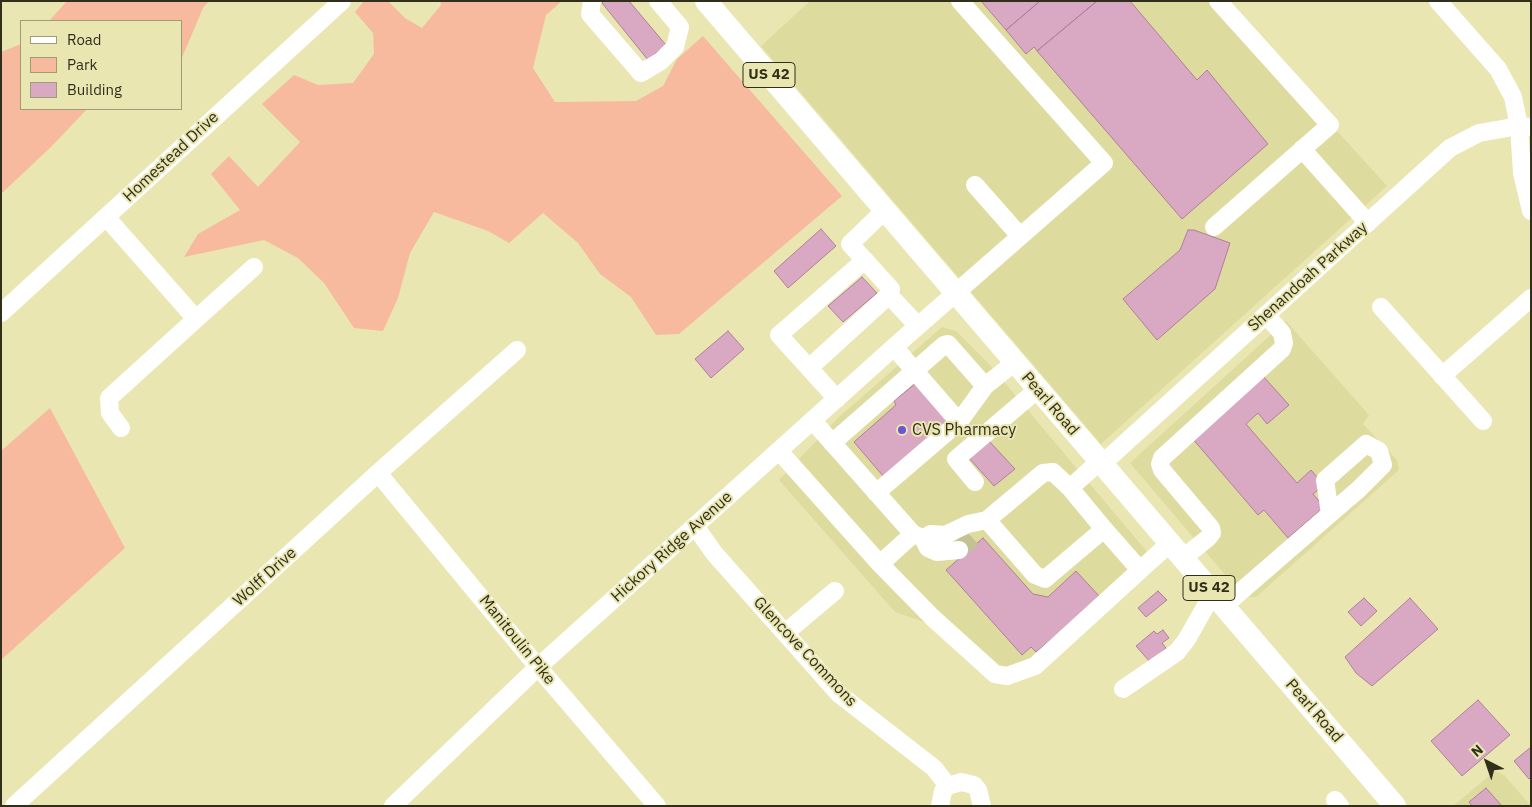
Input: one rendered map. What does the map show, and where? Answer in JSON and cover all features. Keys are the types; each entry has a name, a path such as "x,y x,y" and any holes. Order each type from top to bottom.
{"main road":[{"name":"Pearl Road","path":"706,1 1395,806"}],"street":[{"name":"Homestead Drive","path":"1,314 342,1"},
{"path":"592,1 590,14 640,73 661,61 675,47 680,27 658,1"},
{"name":"Hickory Ridge Avenue","path":"393,806 538,667 894,347 1104,163 960,1"},
{"path":"1214,227 1330,125 1218,1"},
{"path":"1438,1 1498,69 1513,97 1525,127 1522,173 1531,211"},
{"name":"Shenandoah Parkway","path":"1070,488 1101,463 1450,148 1478,133 1525,127"},
{"path":"1302,149 1368,223"},
{"path":"976,185 1020,236"},
{"path":"809,368 889,295 891,289 850,244 884,211"},
{"path":"106,217 196,319"},
{"path":"837,399 779,335 865,260"},
{"path":"121,428 110,413 109,398 254,267"},
{"path":"889,295 918,326"},
{"path":"1442,376 1531,298"},
{"path":"1381,307 1483,421"},
{"path":"778,451 880,564 933,618 995,674 1007,676 1035,666 1140,570 1208,538 1212,533 1211,528 1162,470 1160,464 1162,458 1282,349 1284,342 1282,333 1266,315"},
{"path":"832,443 944,345 948,344 985,386"},
{"path":"894,347 959,422"},
{"name":"Wolff Drive","path":"14,806 378,473 517,350"},
{"path":"876,493 959,422 985,386 1014,362"},
{"path":"956,459 1038,389"},
{"path":"813,421 876,493 928,548 947,553 959,550"},
{"path":"938,439 975,482"},
{"path":"980,527 1043,473 1053,472 1070,488 1140,570"},
{"name":"Manitoulin Pike","path":"378,473 538,667 658,806"},
{"path":"1123,689 1168,660 1218,599 1330,514"},
{"path":"880,564 918,536 931,534 945,535 968,524 980,527 1035,575 1045,578 1104,528"},
{"name":"Glencove Commons","path":"695,526 714,553 839,694 934,768 948,786"},
{"path":"785,633 835,591"},
{"path":"940,806 943,791 948,786 961,782 974,785 982,796 982,806"}],"shaded area":[{"path":"810,1 1219,1 1387,186 1101,444 761,46"},
{"path":"1286,321 1369,415 1363,424 1397,460 1399,470 1256,597 1244,597 1130,463"},
{"path":"942,327 956,331 989,364 1159,566 1050,664 1026,679 995,678 933,625 895,612 779,480 839,417"},
{"path":"1495,771 1504,775 1531,806 1453,806"}],"green space":[{"path":"67,1 209,1 203,8 182,58 182,20 50,20"},
{"path":"364,1 388,1 405,18 422,28 441,5 440,1 562,1 546,15 533,68 555,102 636,101 663,86 677,59 703,36 842,196 679,334 656,335 631,297 600,274 578,243 543,213 509,243 488,231 434,212 410,253 398,298 383,331 354,328 324,283 298,258 264,240 184,257 198,234 240,210 211,174 229,156 258,187 300,142 262,104 294,75 318,85 353,83 374,54 373,33 355,12"},
{"path":"20,44 20,110 86,110 52,146 1,194 1,52"},
{"path":"50,408 125,548 1,660 1,451"}],"building":[{"path":"604,1 629,1 666,45 648,60 602,3"},
{"path":"981,1 1040,1 1006,30"},
{"path":"1040,1 1097,1 1037,51 1034,47 1026,54 1006,30"},
{"path":"1097,1 1130,1 1197,80 1207,70 1268,144 1182,219 1037,51"},
{"path":"821,229 836,246 788,288 774,271"},
{"path":"1188,230 1194,230 1230,243 1215,289 1157,340 1123,299 1180,250"},
{"path":"862,277 877,293 843,322 828,306"},
{"path":"728,331 744,349 711,378 695,359"},
{"path":"1263,376 1289,405 1267,424 1258,413 1246,424 1297,483 1311,470 1324,485 1313,494 1324,507 1288,538 1264,510 1258,515 1192,438"},
{"name":"CVS Pharmacy","path":"916,383 950,419 883,476 854,442 896,405 894,401"},
{"path":"989,441 1015,469 994,486 969,458"},
{"path":"983,538 1033,594 1048,597 1076,571 1101,598 1036,652 1031,647 1022,655 946,570"},
{"path":"1158,591 1167,600 1146,617 1138,608"},
{"path":"1364,598 1377,611 1361,626 1348,612"},
{"path":"1410,598 1438,629 1372,686 1356,673 1345,657"},
{"path":"1163,630 1169,638 1162,643 1166,648 1150,662 1136,646 1154,631 1157,634"},
{"path":"1478,700 1510,735 1462,776 1431,741"},
{"path":"1531,747 1531,777 1529,779 1514,761"},
{"path":"1486,788 1502,806 1472,806 1469,802"}],"tunnel":[{"path":"959,550 973,537"}],"place":[{"name":"CVS Pharmacy","path":"902,430"}]}
